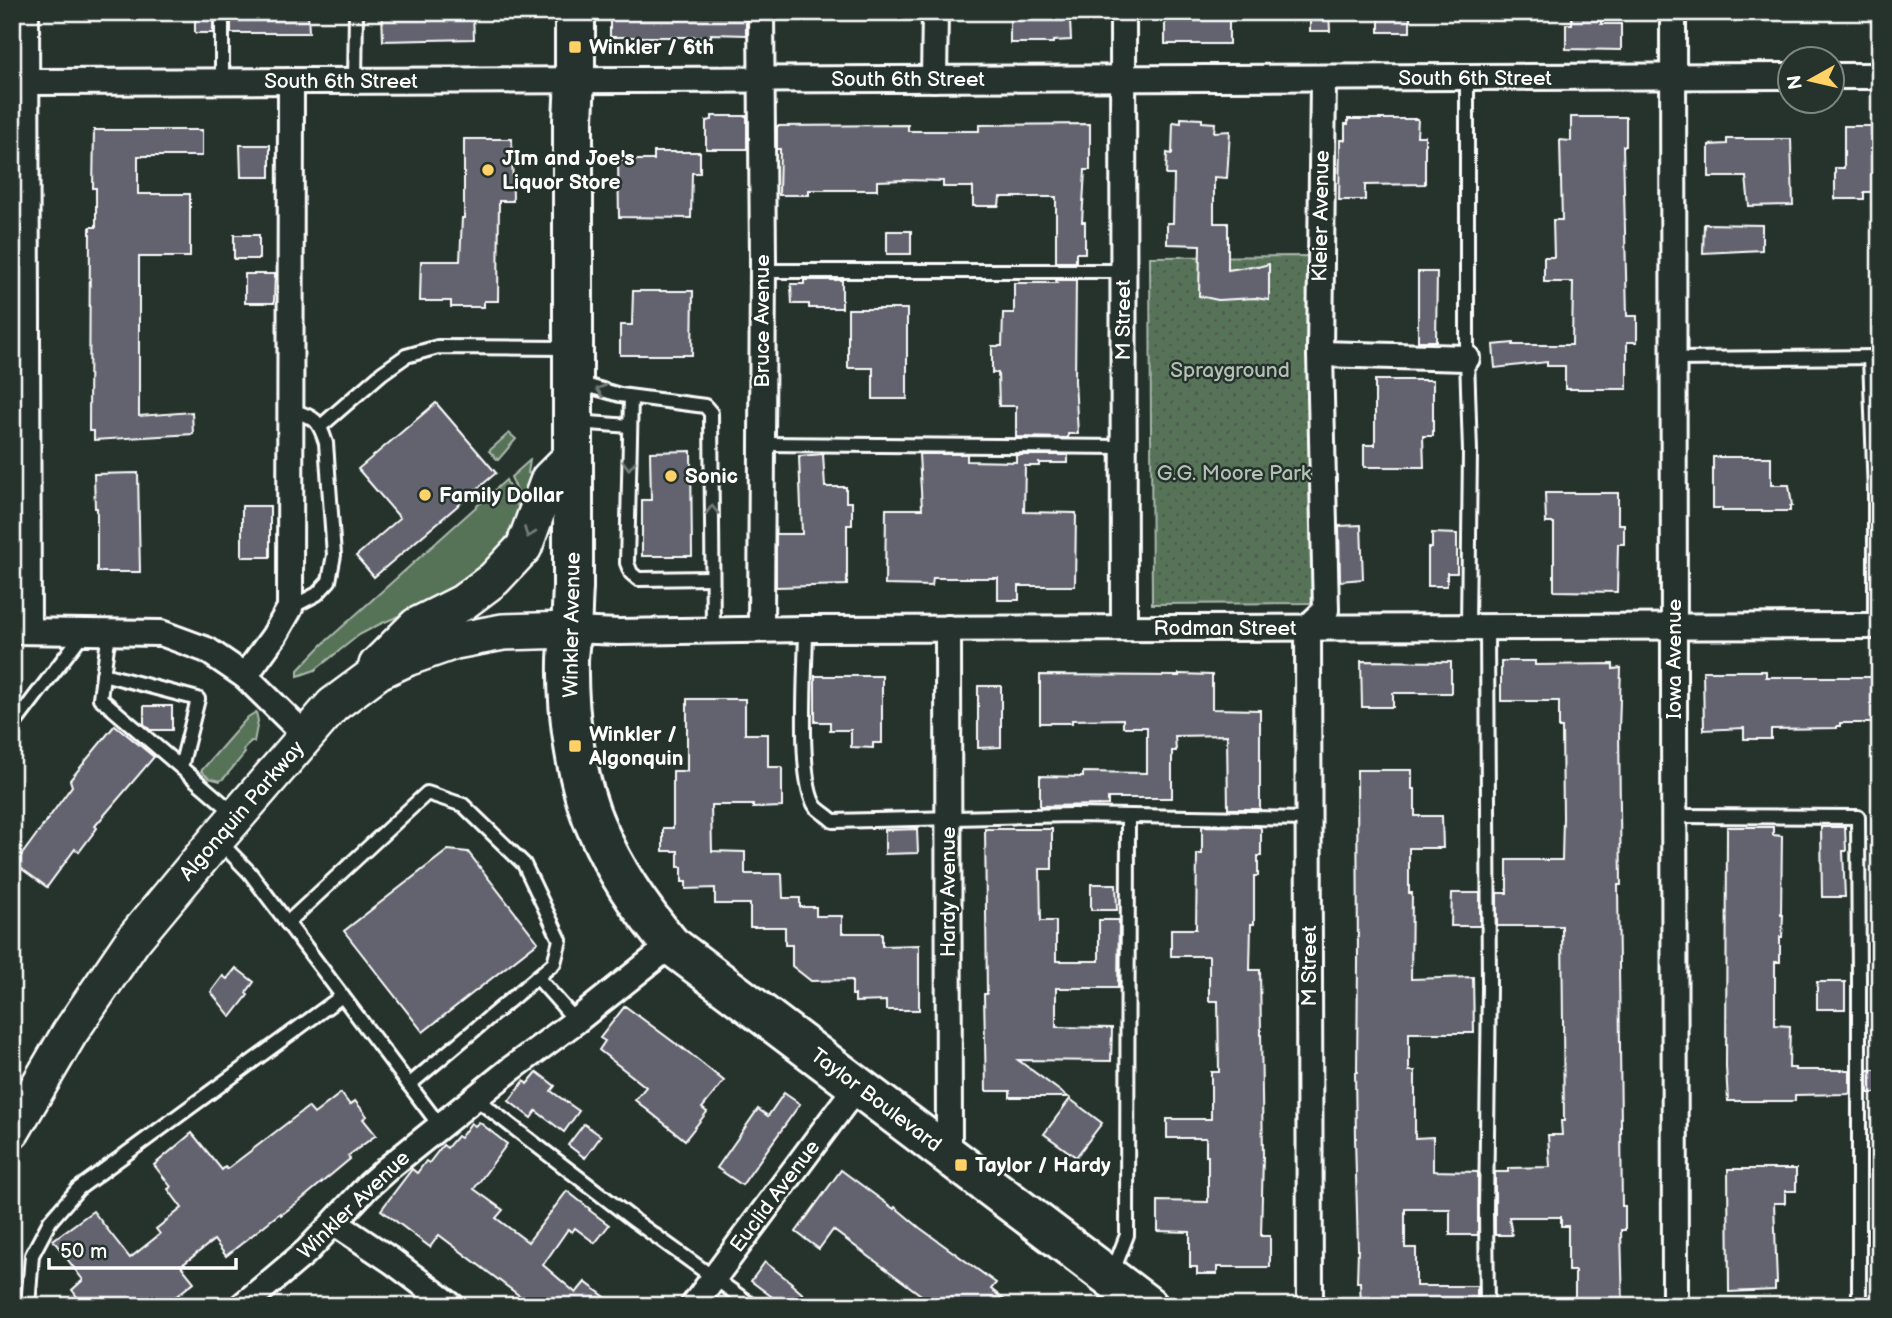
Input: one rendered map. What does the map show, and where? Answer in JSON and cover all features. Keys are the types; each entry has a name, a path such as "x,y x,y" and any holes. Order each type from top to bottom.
{"main road":[{"name":"Winkler Avenue","path":"575,12 571,629 568,662 570,701 575,746 586,798 596,828 624,882 671,945"},
{"path":"353,688 416,626 461,603 494,579 524,547 549,480 573,438"},
{"name":"Algonquin Parkway","path":"12,1131 69,1034 133,940 333,705 379,671 455,641 503,632 571,629"},
{"name":"Taylor Boulevard","path":"671,945 1148,1306"}],"street":[{"path":"26,12 20,631 161,633 207,650 245,676 306,736"},
{"name":"Bruce Avenue","path":"761,12 761,629"},
{"path":"934,79 935,12"},
{"name":"M Street","path":"1123,12 1124,628"},
{"name":"Iowa Avenue","path":"1673,12 1675,1306"},
{"name":"South 6th Street","path":"26,82 1776,76"},
{"path":"1846,76 1880,76"},
{"name":"Kleier Avenue","path":"1308,627 1326,610 1320,354 1323,78"},
{"path":"245,676 274,636 290,608 291,81"},
{"path":"1320,354 1467,358"},
{"name":"Rodman Street","path":"571,629 619,632 948,628 1877,626"},
{"name":"M Street","path":"1308,627 1310,1306"},
{"name":"Hardy Avenue","path":"948,628 949,1156"},
{"name":"Winkler Avenue","path":"242,1306 307,1251 368,1186 475,1098 671,945"},
{"name":"Euclid Avenue","path":"693,1306 857,1086"},
{"path":"335,1223 393,1261 452,1306"}],"lane":[{"path":"222,12 222,81"},
{"path":"355,81 356,12"},
{"path":"1466,78 1470,451 1478,626 1489,745 1487,1306"},
{"path":"763,271 1123,271"},
{"path":"321,426 382,373 406,356 438,347 572,364 605,392 705,406 711,413 713,631"},
{"path":"1673,359 1875,357 1877,626"},
{"path":"631,397 626,563 638,579 712,578"},
{"path":"290,410 311,417 321,426 326,443 334,555 329,581 317,594 290,608"},
{"path":"573,438 630,426"},
{"path":"762,444 1124,447"},
{"path":"806,629 804,755 809,791 816,806 834,821 1072,815 1308,819"},
{"path":"97,632 103,674 100,698 181,767 227,827 250,873 440,1126"},
{"path":"12,727 58,664 97,632"},
{"path":"103,674 198,699 181,767"},
{"path":"287,923 427,793 463,805 524,864 560,940 554,963 409,1085"},
{"path":"1674,816 1857,817 1858,1306"},
{"path":"1110,1278 1127,1235 1128,817"},
{"path":"537,977 576,1021"},
{"path":"28,1306 32,1255 50,1221 78,1189 342,996"},
{"path":"475,1098 635,1221 753,1306"}],"green space":[{"name":"G.G. Moore Park","path":"1311,256 1318,603 1152,604 1150,257"},
{"path":"509,433 516,439 498,460 489,451"},
{"path":"530,460 528,473 532,474 525,509 511,477"},
{"path":"506,480 519,509 503,543 509,546 450,595 359,635 315,670 298,676 298,670 323,644"},
{"path":"256,712 258,721 254,742 251,741 243,750 245,753 220,781 209,778 201,771 248,717"}],"building":[{"path":"195,12 213,12 213,33 195,33"},
{"path":"231,12 308,12 309,33 231,33"},
{"path":"382,12 473,12 474,39 383,41"},
{"path":"610,12 746,12 746,35 610,37"},
{"path":"1165,12 1229,12 1229,44 1165,44"},
{"path":"1310,12 1329,12 1330,31 1310,31"},
{"path":"1379,12 1410,12 1410,32 1379,32"},
{"path":"1572,12 1601,12 1601,24 1621,24 1621,50 1566,49 1566,24 1572,24"},
{"path":"1010,16 1045,16 1046,20 1070,20 1071,40 1053,43 1010,43"},
{"path":"712,116 747,116 747,149 706,149 706,121 712,120"},
{"path":"1571,117 1626,117 1626,146 1623,146 1627,316 1637,316 1637,342 1627,342 1627,389 1565,389 1565,366 1547,366 1547,362 1495,368 1493,345 1572,345 1573,282 1544,282 1544,257 1554,257 1553,220 1562,220 1560,140 1571,141"},
{"path":"1181,118 1215,123 1214,132 1230,131 1227,178 1214,177 1214,223 1228,223 1228,270 1269,264 1269,300 1218,300 1199,296 1200,245 1167,244 1167,223 1173,223 1174,175 1166,175 1167,153 1172,154 1173,122 1181,123"},
{"path":"1348,119 1418,119 1417,136 1425,136 1425,184 1365,185 1365,200 1339,200 1340,140 1345,140 1345,124 1348,124"},
{"path":"1090,124 1090,170 1085,170 1082,222 1085,222 1085,253 1076,253 1076,262 1056,262 1056,197 1000,197 999,206 973,206 973,187 943,187 943,181 906,180 877,181 877,190 809,190 809,195 779,195 780,149 777,149 777,126 908,125 908,131 979,131 979,125"},
{"path":"1844,126 1880,126 1880,192 1864,192 1864,199 1835,199 1835,168 1844,168"},
{"path":"94,130 202,130 202,156 138,156 138,194 190,194 190,257 139,257 139,416 192,412 193,434 94,440 94,431 89,431 90,227 96,227 96,188 93,188"},
{"path":"464,139 512,139 513,201 499,201 498,301 484,301 484,307 451,307 451,301 420,301 421,261 460,261 464,218"},
{"path":"1727,139 1791,139 1793,205 1749,206 1746,177 1709,177 1709,145 1727,144"},
{"path":"240,145 270,145 270,177 241,177"},
{"path":"654,152 700,152 700,173 692,173 691,218 619,217 618,160 654,160"},
{"path":"1704,224 1762,225 1762,250 1703,253"},
{"path":"887,231 911,231 911,254 887,254"},
{"path":"234,235 259,235 259,259 234,259"},
{"path":"1418,272 1437,272 1436,341 1418,341"},
{"path":"245,274 275,274 274,303 245,303"},
{"path":"804,280 842,280 842,308 809,308 809,304 792,304 791,284 804,284"},
{"path":"1056,280 1076,280 1075,381 1078,434 1068,434 1068,438 1016,437 1016,406 999,406 998,373 992,373 992,346 1002,346 1003,313 1014,313 1014,283 1057,283"},
{"path":"633,291 693,291 692,355 620,355 620,325 632,325"},
{"path":"848,309 907,309 907,399 873,399 873,368 848,368"},
{"path":"1375,380 1433,380 1433,436 1423,436 1424,467 1364,467 1364,445 1375,445"},
{"name":"Family Dollar","path":"436,403 496,473 374,577 356,556 400,518 358,469"},
{"name":"Sonic","path":"691,451 692,556 642,556 642,500 651,500 650,452"},
{"path":"823,454 825,487 846,487 846,502 852,502 852,525 847,525 847,585 776,587 776,534 802,534 799,456"},
{"path":"919,454 967,454 967,461 1016,462 1016,455 1068,455 1068,463 1025,466 1024,512 1076,513 1075,586 1019,586 1019,600 998,600 998,578 933,578 932,586 885,585 886,509 922,509"},
{"path":"1713,457 1771,457 1771,485 1789,485 1792,506 1790,511 1722,511 1722,508 1713,508"},
{"path":"138,473 140,572 97,572 94,474"},
{"path":"1545,493 1618,493 1618,524 1624,524 1624,544 1618,544 1617,592 1554,591 1554,523 1546,523"},
{"path":"242,506 270,506 270,557 242,557"},
{"path":"1361,525 1363,579 1340,581 1339,526"},
{"path":"1432,533 1457,534 1457,573 1447,573 1447,586 1428,586 1428,548 1432,548"},
{"path":"1361,661 1451,662 1451,693 1393,693 1393,707 1362,707"},
{"path":"1501,661 1535,661 1535,665 1613,664 1613,669 1621,668 1621,885 1618,885 1622,1206 1625,1206 1625,1230 1621,1230 1623,1306 1575,1306 1575,1271 1568,1271 1568,1226 1561,1226 1561,1217 1509,1217 1512,1235 1495,1235 1495,1172 1508,1172 1508,1168 1550,1167 1548,1135 1562,1135 1561,1121 1564,1121 1562,926 1497,926 1497,893 1507,893 1507,860 1562,860 1562,728 1559,728 1559,701 1501,701"},
{"path":"1703,671 1766,671 1766,677 1880,677 1880,723 1840,723 1837,728 1771,729 1771,739 1744,739 1744,728 1704,730"},
{"path":"1040,675 1212,675 1212,709 1260,710 1260,809 1228,809 1227,735 1175,736 1176,751 1172,751 1172,798 1108,798 1108,805 1040,806 1040,776 1083,777 1083,772 1147,773 1147,727 1123,727 1123,719 1040,723"},
{"path":"815,676 882,676 882,743 873,743 873,748 851,747 851,730 830,730 830,722 815,722"},
{"path":"978,686 1001,686 1001,747 978,748"},
{"path":"687,699 745,699 745,734 768,734 768,767 782,767 782,807 711,805 712,851 745,852 745,874 782,874 783,898 800,898 800,907 816,907 816,916 842,916 842,933 882,933 882,946 919,945 919,1010 886,1010 886,1001 855,1002 852,980 811,981 792,966 792,945 785,945 785,927 750,927 750,904 715,904 715,888 686,889 686,882 682,882 682,867 678,867 678,851 663,851 663,828 673,828 673,771 687,771"},
{"path":"144,706 172,706 172,730 150,730 144,724"},
{"path":"115,725 154,757 95,826 97,828 79,852 75,849 47,887 15,864 72,786 70,780"},
{"path":"1357,770 1412,770 1415,816 1442,816 1443,848 1409,848 1409,893 1412,893 1411,979 1473,977 1474,1033 1409,1033 1409,1071 1415,1071 1415,1138 1433,1137 1433,1171 1478,1172 1478,1235 1450,1235 1450,1209 1405,1209 1405,1248 1416,1248 1416,1286 1477,1286 1477,1306 1361,1306 1360,1282 1357,1282 1355,1138"},
{"path":"1202,826 1261,829 1261,856 1258,856 1258,876 1254,876 1250,970 1260,970 1263,1156 1261,1236 1270,1236 1270,1267 1217,1267 1217,1274 1197,1274 1197,1267 1190,1267 1190,1232 1158,1231 1158,1201 1208,1202 1206,1138 1167,1138 1167,1119 1211,1119 1211,1072 1219,1072 1218,1001 1209,1001 1209,956 1171,956 1171,929 1196,929 1197,854 1202,854"},
{"path":"1727,827 1773,827 1773,835 1782,836 1783,915 1780,962 1775,962 1775,1025 1790,1026 1789,1068 1850,1070 1848,1094 1795,1095 1795,1101 1728,1101"},
{"path":"1821,827 1845,827 1845,897 1822,897"},
{"path":"917,829 918,853 885,854 885,830"},
{"path":"985,829 1052,829 1052,869 1040,869 1041,921 1056,921 1056,961 1099,961 1099,920 1119,920 1118,988 1056,988 1056,1027 1112,1028 1111,1061 1018,1060 1068,1097 1010,1097 1010,1091 986,1091"},
{"path":"448,850 468,852 538,942 423,1032 344,931"},
{"path":"1091,884 1116,884 1117,910 1091,910"},
{"path":"1452,893 1480,893 1480,926 1451,926"},
{"path":"236,968 254,982 246,993 248,995 231,1017 211,992 223,976 227,979"},
{"path":"1817,982 1845,982 1845,1009 1817,1009"},
{"path":"625,1006 724,1081 702,1108 707,1112 685,1140 635,1100 646,1087 599,1050 605,1041 600,1038"},
{"path":"1868,1070 1880,1070 1880,1093 1868,1093"},
{"path":"537,1072 555,1086 551,1091 579,1111 564,1132 536,1111 531,1118 509,1101 524,1081 527,1084"},
{"path":"341,1093 350,1105 355,1101 367,1116 363,1119 376,1135 348,1156 350,1159 302,1199 226,1256 214,1240 181,1266 194,1282 164,1306 84,1306 72,1290 83,1280 53,1240 93,1211 130,1258 160,1234 156,1229 182,1208 168,1189 171,1187 154,1165 192,1133 222,1170 225,1167 227,1169 308,1107 314,1114"},
{"path":"784,1093 800,1104 742,1185 717,1168 758,1109 768,1116"},
{"path":"1070,1099 1102,1123 1076,1157 1044,1134"},
{"path":"479,1122 507,1144 474,1189 503,1210 496,1218 528,1242 567,1191 590,1209 609,1225 595,1243 575,1228 572,1232 568,1229 543,1265 576,1293 585,1282 617,1306 533,1306 439,1235 430,1247 381,1210 412,1169 417,1173 443,1145 447,1148 457,1136 460,1138 471,1123 475,1126"},
{"path":"584,1124 601,1136 585,1158 568,1145"},
{"path":"1728,1169 1796,1169 1796,1191 1785,1191 1785,1203 1774,1203 1775,1290 1729,1292"},
{"path":"841,1170 996,1283 991,1289 1012,1306 936,1306 833,1230 819,1249 796,1232"},
{"path":"765,1262 817,1306 784,1306 751,1281"}],"place":[{"name":"Winkler / 6th","path":"575,47"},
{"name":"JIm and Joe's Liquor Store","path":"488,170"},
{"name":"Sonic","path":"671,476"},
{"name":"Family Dollar","path":"425,495"},
{"name":"Winkler / Algonquin","path":"575,746"},
{"name":"Taylor / Hardy","path":"961,1165"}],"park label":[{"name":"Sprayground","path":"1230,370"}]}
